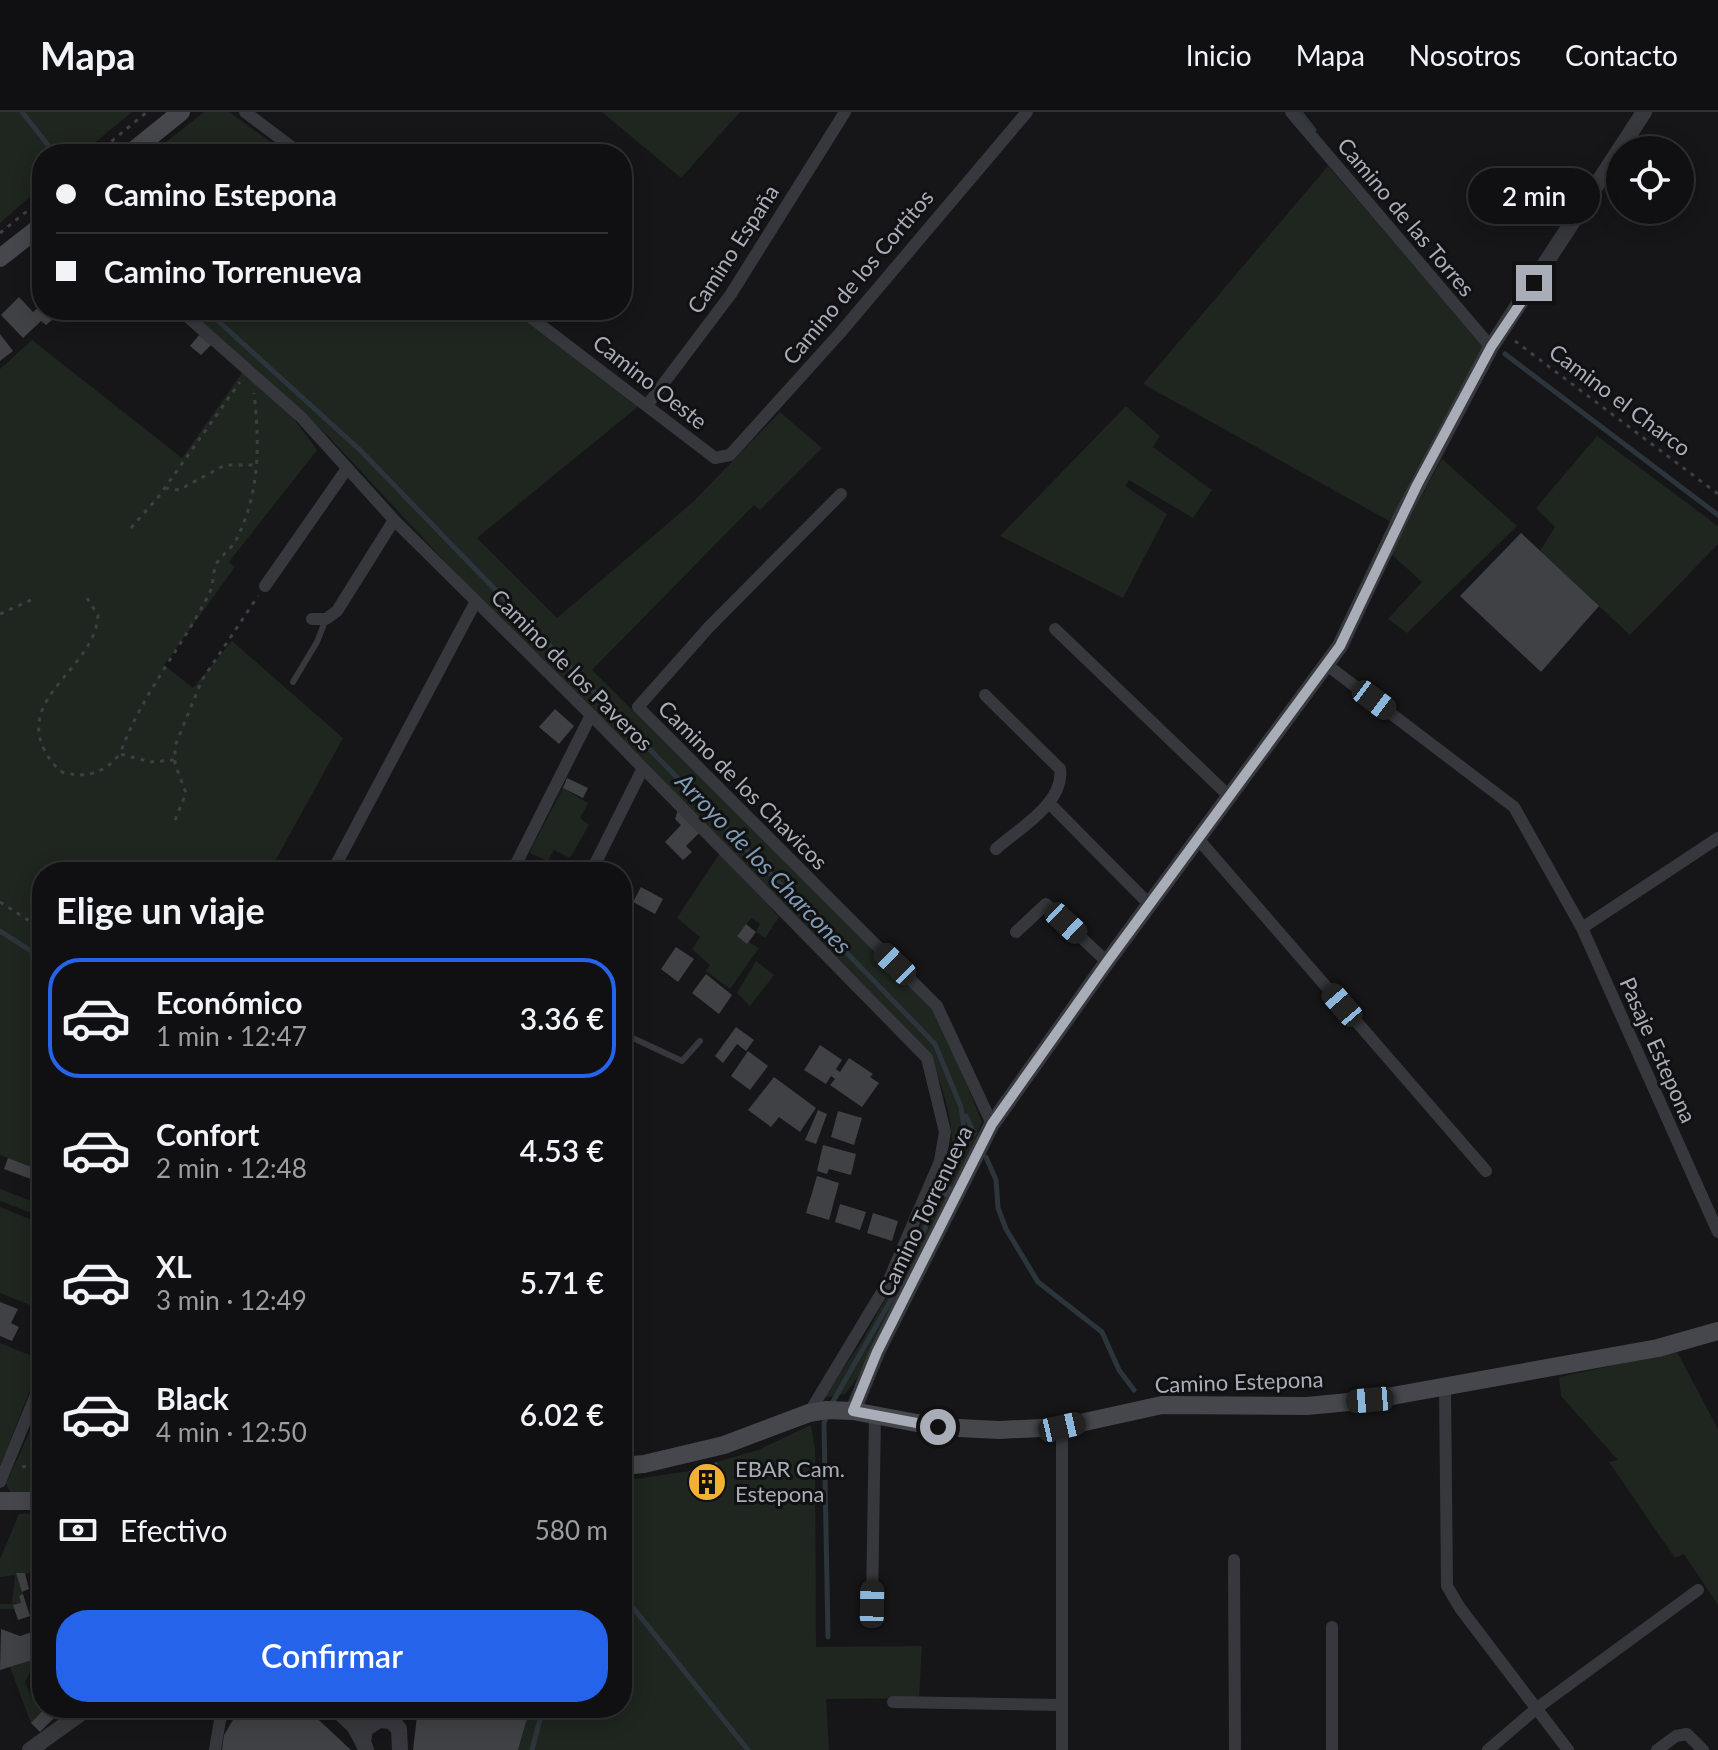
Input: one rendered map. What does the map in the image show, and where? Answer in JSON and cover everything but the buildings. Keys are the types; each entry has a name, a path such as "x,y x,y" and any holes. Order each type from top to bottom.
{"main road":[{"path":"141,144 181,112"},
{"path":"0,258 32,233"},
{"name":"Camino Estepona","path":"632,1459 724,1445 813,1412 845,1410 938,1427 999,1430 1062,1427 1162,1405 1307,1406 1445,1397 1658,1348 1718,1331"},
{"path":"0,1501 32,1501"}],"street":[{"path":"245,112 288,144"},
{"name":"Camino España","path":"648,404 731,294 845,112"},
{"name":"Camino de los Cortitos","path":"715,458 730,455 740,444 1027,112"},
{"name":"Camino de las Torres","path":"1291,112 1491,347"},
{"name":"Camino Torrenueva","path":"845,1410 877,1352 899,1287 992,1124 1340,646 1403,513 1491,347 1644,112"},
{"name":"Camino de los Paveros","path":"192,320 301,417 394,520 591,715 927,1058 946,1139 934,1186 899,1287 813,1412"},
{"name":"Camino Oeste","path":"535,320 715,458"},
{"path":"265,586 346,470"},
{"name":"Camino de los Chavicos","path":"841,494 709,627 638,707 937,1006 992,1124"},
{"path":"312,619 326,619 337,611 394,520"},
{"path":"337,862 476,601"},
{"path":"1055,629 1230,797"},
{"name":"Pasaje Estepona","path":"1327,665 1514,807 1582,928 1718,1232"},
{"path":"985,695 1060,769 1061,783 1049,803 996,849"},
{"path":"517,862 591,715"},
{"path":"596,862 643,768"},
{"path":"1049,803 1150,905"},
{"path":"1582,928 1718,838"},
{"path":"1199,840 1486,1171"},
{"path":"1016,932 1046,904 1107,962"},
{"path":"934,1186 954,1195"},
{"path":"1445,1397 1447,1586 1460,1608 1568,1750"},
{"path":"2,1476 32,1404"},
{"path":"872,1604 875,1415"},
{"path":"1062,1427 1062,1750"},
{"path":"1234,1560 1235,1750"},
{"path":"1488,1750 1537,1708 1698,1590"},
{"path":"1332,1627 1332,1750"},
{"path":"893,1702 1062,1705"},
{"path":"30,1750 75,1718"},
{"path":"215,1750 220,1718"},
{"path":"345,1718 354,1726 365,1746"},
{"path":"364,1718 395,1724 401,1734 400,1749"},
{"path":"395,1724 398,1718"},
{"path":"365,1746 365,1729 374,1721"},
{"path":"1657,1750 1676,1736 1687,1734 1703,1750"},
{"path":"42,1750 53,1735"}],"lane":[{"path":"293,682 317,642 326,619"},
{"path":"632,1038 682,1061 700,1041"}],"path":[{"path":"108,144 147,112"},
{"path":"0,233 32,207"},
{"name":"Camino el Charco","path":"1502,331 1718,494"},
{"path":"87,598 98,615 95,636 44,704 36,726 46,753 62,772 91,774 108,768 120,754 164,665 211,592 216,563 234,544 257,465 259,424 253,373"},
{"path":"131,528 253,373"},
{"path":"165,488 179,490 225,465 257,465"},
{"path":"175,820 182,811 186,793 174,760 175,746 195,694 265,586"},
{"path":"0,614 31,600"},
{"path":"120,754 151,762 174,760"},
{"path":"0,902 32,923"},
{"path":"2,1476 32,1466"}],"shaded area":[{"path":"0,112 132,112 93,144 32,144 32,195 0,223"},
{"path":"204,112 229,112 273,144 164,144"},
{"path":"602,112 740,112 681,178"},
{"path":"1328,166 1486,349 1391,522 1143,384"},
{"path":"199,320 527,320 640,405 477,538 557,618 693,502 780,412 822,448 760,510 754,505 592,670 931,1008 946,1033 982,1122 953,1191 935,1182 950,1151 952,1137 944,1096 925,1049 450,567 328,436"},
{"path":"32,340 182,458 242,373 283,404 317,450 229,562 235,567 164,665 193,688 232,641 343,738 275,862 32,862 32,1167 0,1155 0,369"},
{"path":"1126,406 1160,436 1153,447 1212,490 1193,518 1129,480 1125,486 1167,514 1123,598 1000,536"},
{"path":"1597,436 1718,526 1718,544 1630,635 1540,551 1555,527 1536,508"},
{"path":"1442,459 1517,526 1407,633 1388,619 1422,582 1390,553"},
{"path":"563,788 588,803 580,818 589,825 570,858 554,850 548,861 529,853"},
{"path":"720,853 779,917 765,938 756,932 760,924 752,918 737,935 759,948 730,989 706,971 710,965 692,949 700,937 677,918"},
{"path":"756,961 774,975 750,1006 737,993"},
{"path":"0,1189 32,1201 32,1213 0,1201"},
{"path":"936,1192 949,1198 906,1285 896,1280"},
{"path":"0,1207 32,1220 32,1306 0,1293"},
{"path":"891,1289 903,1294 861,1373 845,1394 823,1398 862,1341"},
{"path":"0,1343 32,1356 32,1385 0,1466"},
{"path":"1677,1352 1718,1429 1718,1605 1684,1554 1675,1558 1609,1462 1618,1460 1561,1396 1559,1377"},
{"path":"811,1425 815,1449 816,1647 922,1646 919,1698 826,1699 829,1750 518,1750 527,1718 632,1718 632,1480 689,1471 724,1491 717,1462 758,1450"},
{"path":"32,1426 32,1492 10,1492 6,1484"},
{"path":"32,1513 32,1574 16,1573 23,1594 19,1596 21,1603 15,1609 0,1609 0,1604 12,1604 15,1575 0,1577 0,1559 19,1514"},
{"path":"32,1660 32,1668 25,1682 32,1698 32,1718 36,1718 31,1723 10,1667"}],"waterway":[{"name":"Arroyo de los Charcones","path":"22,112 47,144"},
{"path":"1300,112 1314,130"},
{"name":"Arroyo de los Charcones","path":"217,320 360,450 935,1044 961,1107 966,1142 892,1298 831,1405"},
{"path":"1505,354 1718,515"},
{"path":"0,931 32,952"},
{"path":"966,1116 974,1133"},
{"path":"986,1157 996,1180 998,1208 1006,1229 1038,1282 1102,1332 1119,1370 1134,1390"},
{"name":"Arroyo de los Charcones","path":"827,1415 824,1423 828,1637"},
{"path":"632,1606 748,1750"},
{"path":"532,1750 540,1718"}],"place":[{"name":"EBAR Cam. Estepona","path":"707,1482"}],"route":[{"path":"938,1427 853,1411 877,1352 910,1292 992,1124 1340,646 1417,485 1491,347 1534,283"}]}
